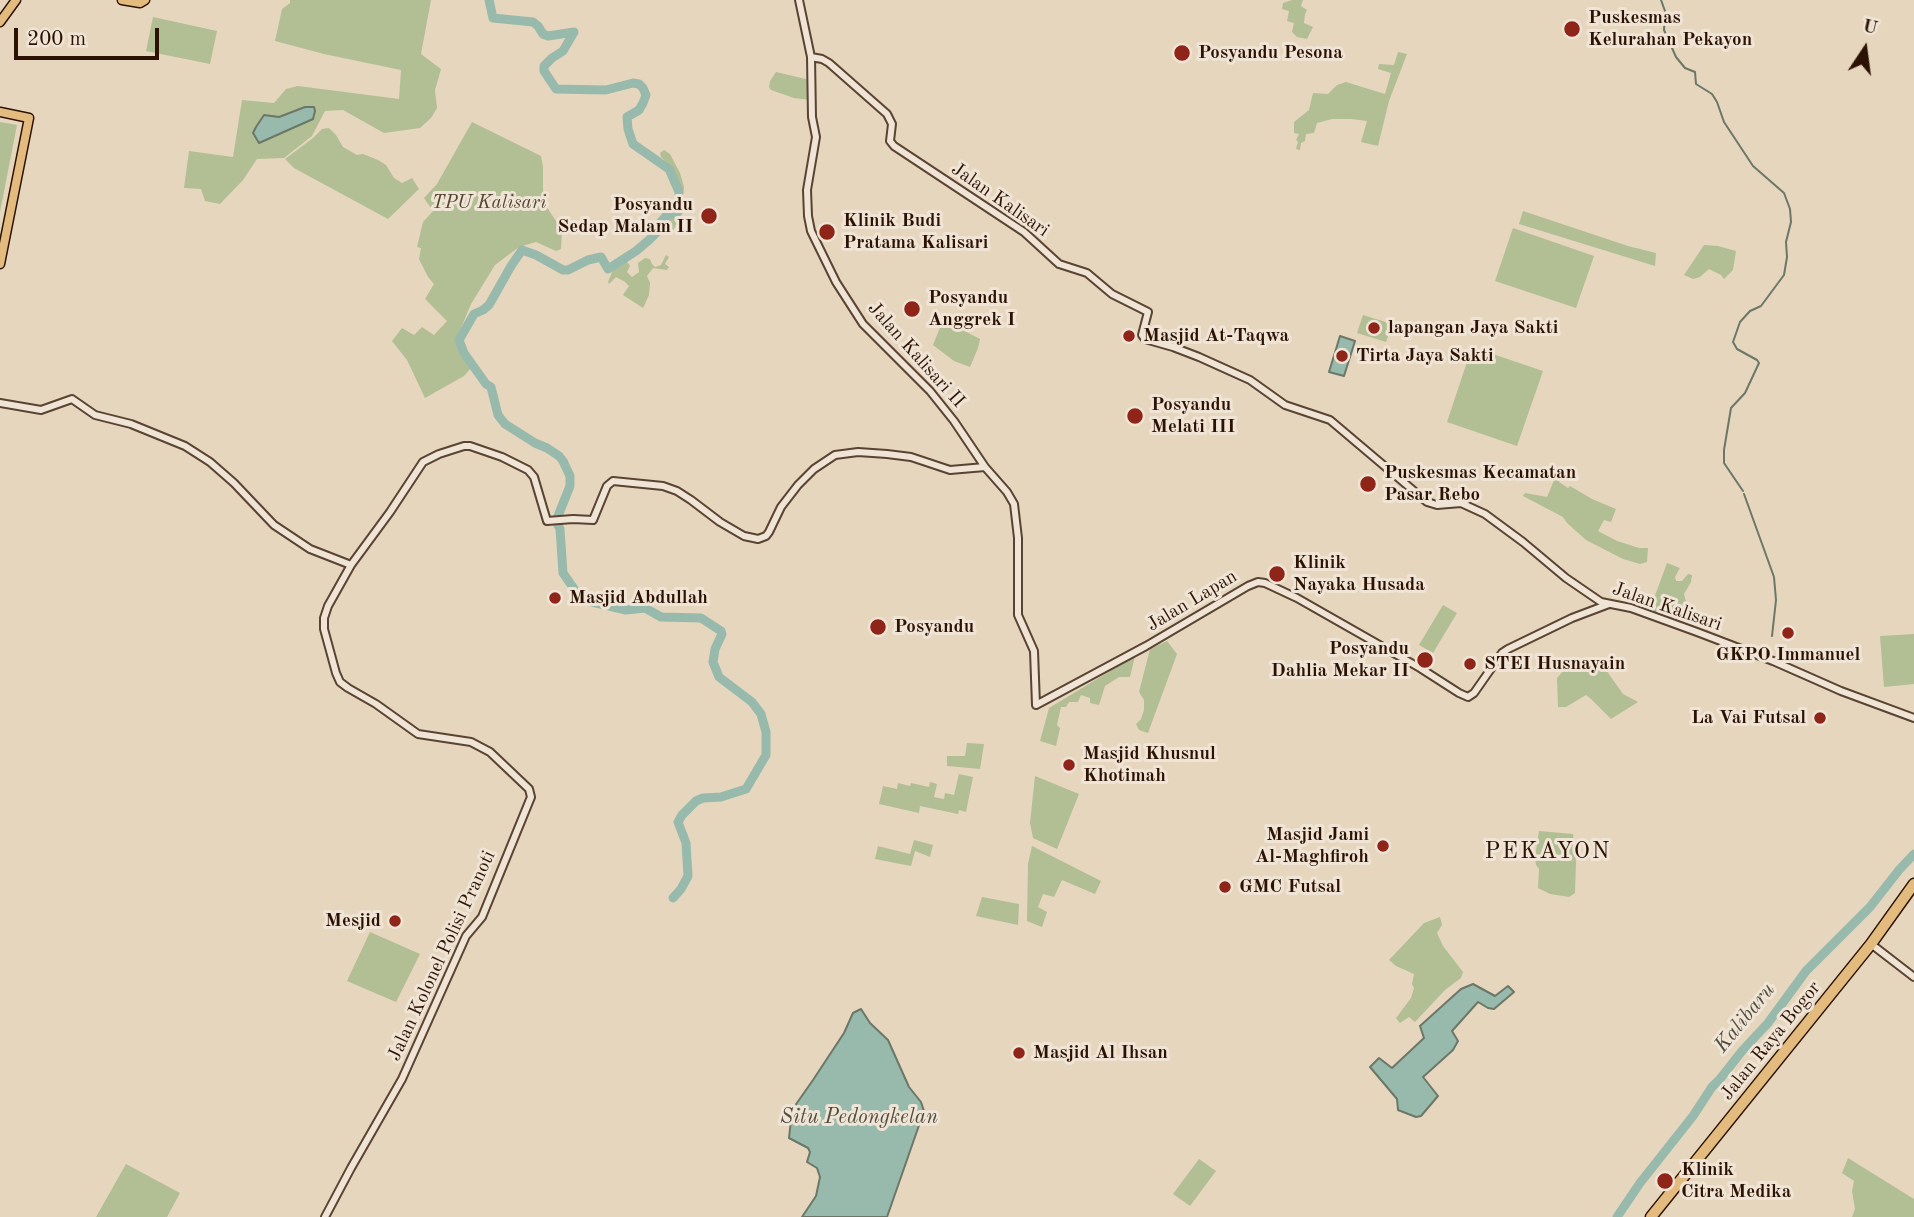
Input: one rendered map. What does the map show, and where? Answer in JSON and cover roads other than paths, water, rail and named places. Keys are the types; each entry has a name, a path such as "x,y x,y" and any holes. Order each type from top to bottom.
{"highway":[{"name":"Jalan Raya Bogor","path":"1894,917 1914,884"},
{"name":"Jalan Raya Bogor","path":"1658,1217 1914,893"},
{"name":"Jalan Raya Bogor","path":"1651,1217 1735,1118"}],"main road":[{"path":"0,22 16,0"},
{"path":"122,0 140,3 145,0"},
{"path":"0,112 29,118 0,264"}],"street":[{"name":"Jalan Kalisari II","path":"799,0 811,57 812,117 816,140 809,173 807,202 814,240 836,282 863,324 930,391 1014,504 1018,538 1018,615 1034,651 1036,705"},
{"name":"Jalan Kalisari","path":"811,57 827,62 887,114 892,124 890,141 894,146 1024,232 1059,264 1087,273 1108,292 1148,312 1142,335 1144,339 1238,373 1285,405 1333,421 1427,502 1437,505 1461,503 1485,514 1597,600 1631,608 1772,660 1841,691 1914,718"},
{"path":"0,403 41,410 72,399 95,415 131,424 178,442 201,455 234,483 274,526 316,552 351,565 423,462 458,447 470,446 528,470 536,480 552,521 593,520 607,486 613,481 663,486 677,491 737,533 758,539 769,532 780,507 798,485 832,456 858,452 879,453 911,457 950,470 985,467"},
{"name":"Jalan Kolonel Polisi Pranoti","path":"325,1217 402,1079 466,936 482,917 531,794 505,765 484,749 471,742 422,735 341,682 330,654 324,621 330,601 351,565"},
{"name":"Jalan Lapan","path":"1036,705 1258,582 1295,597 1468,696 1474,693 1502,653 1508,649 1572,618 1609,604"},
{"path":"1873,945 1914,977"}],"water":[{"path":"305,107 314,107 313,119 259,143 253,133 264,115 279,117"},
{"name":"Tirta Jaya Sakti","path":"1340,336 1355,341 1344,376 1329,372"},
{"path":"1473,984 1495,996 1508,986 1514,992 1494,1009 1478,1002 1452,1031 1458,1041 1453,1050 1423,1077 1438,1096 1421,1116 1416,1117 1398,1110 1397,1099 1370,1067 1379,1058 1392,1068 1424,1038 1420,1026 1461,989"},
{"name":"Situ Pedongkelan","path":"861,1009 870,1023 888,1040 909,1087 921,1102 924,1111 887,1217 802,1217 816,1196 820,1177 817,1168 807,1162 810,1152 808,1148 789,1138 792,1110 844,1033 853,1013"}],"waterway":[{"path":"489,0 493,18 533,22 548,36 574,32 563,51 544,66 544,71 556,89 606,90 633,83 643,88 646,95 643,103 639,110 627,117 633,144 669,169 679,192 678,212 666,216 659,224 658,231 649,240 608,269 601,257 563,270 522,250 489,305 474,314 459,340 464,353 491,387 498,415 505,424 559,456 570,476 570,486 556,521 560,529 563,573 577,593 592,602 626,610 645,608 661,617 701,618 721,631 713,662 719,677 752,702 761,714 766,732 766,755 746,789 696,801 678,822 686,843 688,876 673,898"},
{"path":"1661,0 1665,11 1664,30 1676,57 1685,68 1695,72 1696,84 1712,94 1724,122 1753,166 1784,193 1790,209 1791,222 1786,242 1784,275 1761,306 1750,311 1740,322 1733,342 1737,349 1759,363 1745,393 1731,408 1724,450 1724,463 1743,491"},
{"path":"1744,494 1774,577 1776,600 1772,636"},
{"name":"Kalibaru","path":"1617,1217 1712,1087 1768,1023 1806,971 1870,907 1914,854"}],"place":[{"name":"Puskesmas Kelurahan Pekayon","path":"1572,29"},
{"name":"Posyandu Pesona","path":"1182,53"},
{"name":"Posyandu Sedap Malam II","path":"709,216"},
{"name":"Klinik Budi Pratama Kalisari","path":"827,232"},
{"name":"Posyandu Anggrek I","path":"912,309"},
{"name":"lapangan Jaya Sakti","path":"1374,328"},
{"name":"Masjid At-Taqwa","path":"1129,336"},
{"name":"Tirta Jaya Sakti","path":"1342,356"},
{"name":"Posyandu Melati III","path":"1135,416"},
{"name":"Puskesmas Kecamatan Pasar Rebo","path":"1368,484"},
{"name":"Klinik Nayaka Husada","path":"1277,574"},
{"name":"Masjid Abdullah","path":"555,598"},
{"name":"Posyandu","path":"878,627"},
{"name":"GKPO Immanuel","path":"1788,633"},
{"name":"Posyandu Dahlia Mekar II","path":"1425,660"},
{"name":"STEI Husnayain","path":"1470,664"},
{"name":"La Vai Futsal","path":"1820,718"},
{"name":"Masjid Khusnul Khotimah","path":"1069,765"},
{"name":"Masjid Jami Al-Maghfiroh","path":"1383,846"},
{"name":"GMC Futsal","path":"1225,887"},
{"name":"Mesjid","path":"395,921"},
{"name":"Masjid Al Ihsan","path":"1019,1053"},
{"name":"Klinik Citra Medika","path":"1665,1181"}],"district":[{"name":"PEKAYON","path":"1548,852"}],"park label":[{"name":"TPU Kalisari","path":"489,203"}]}
